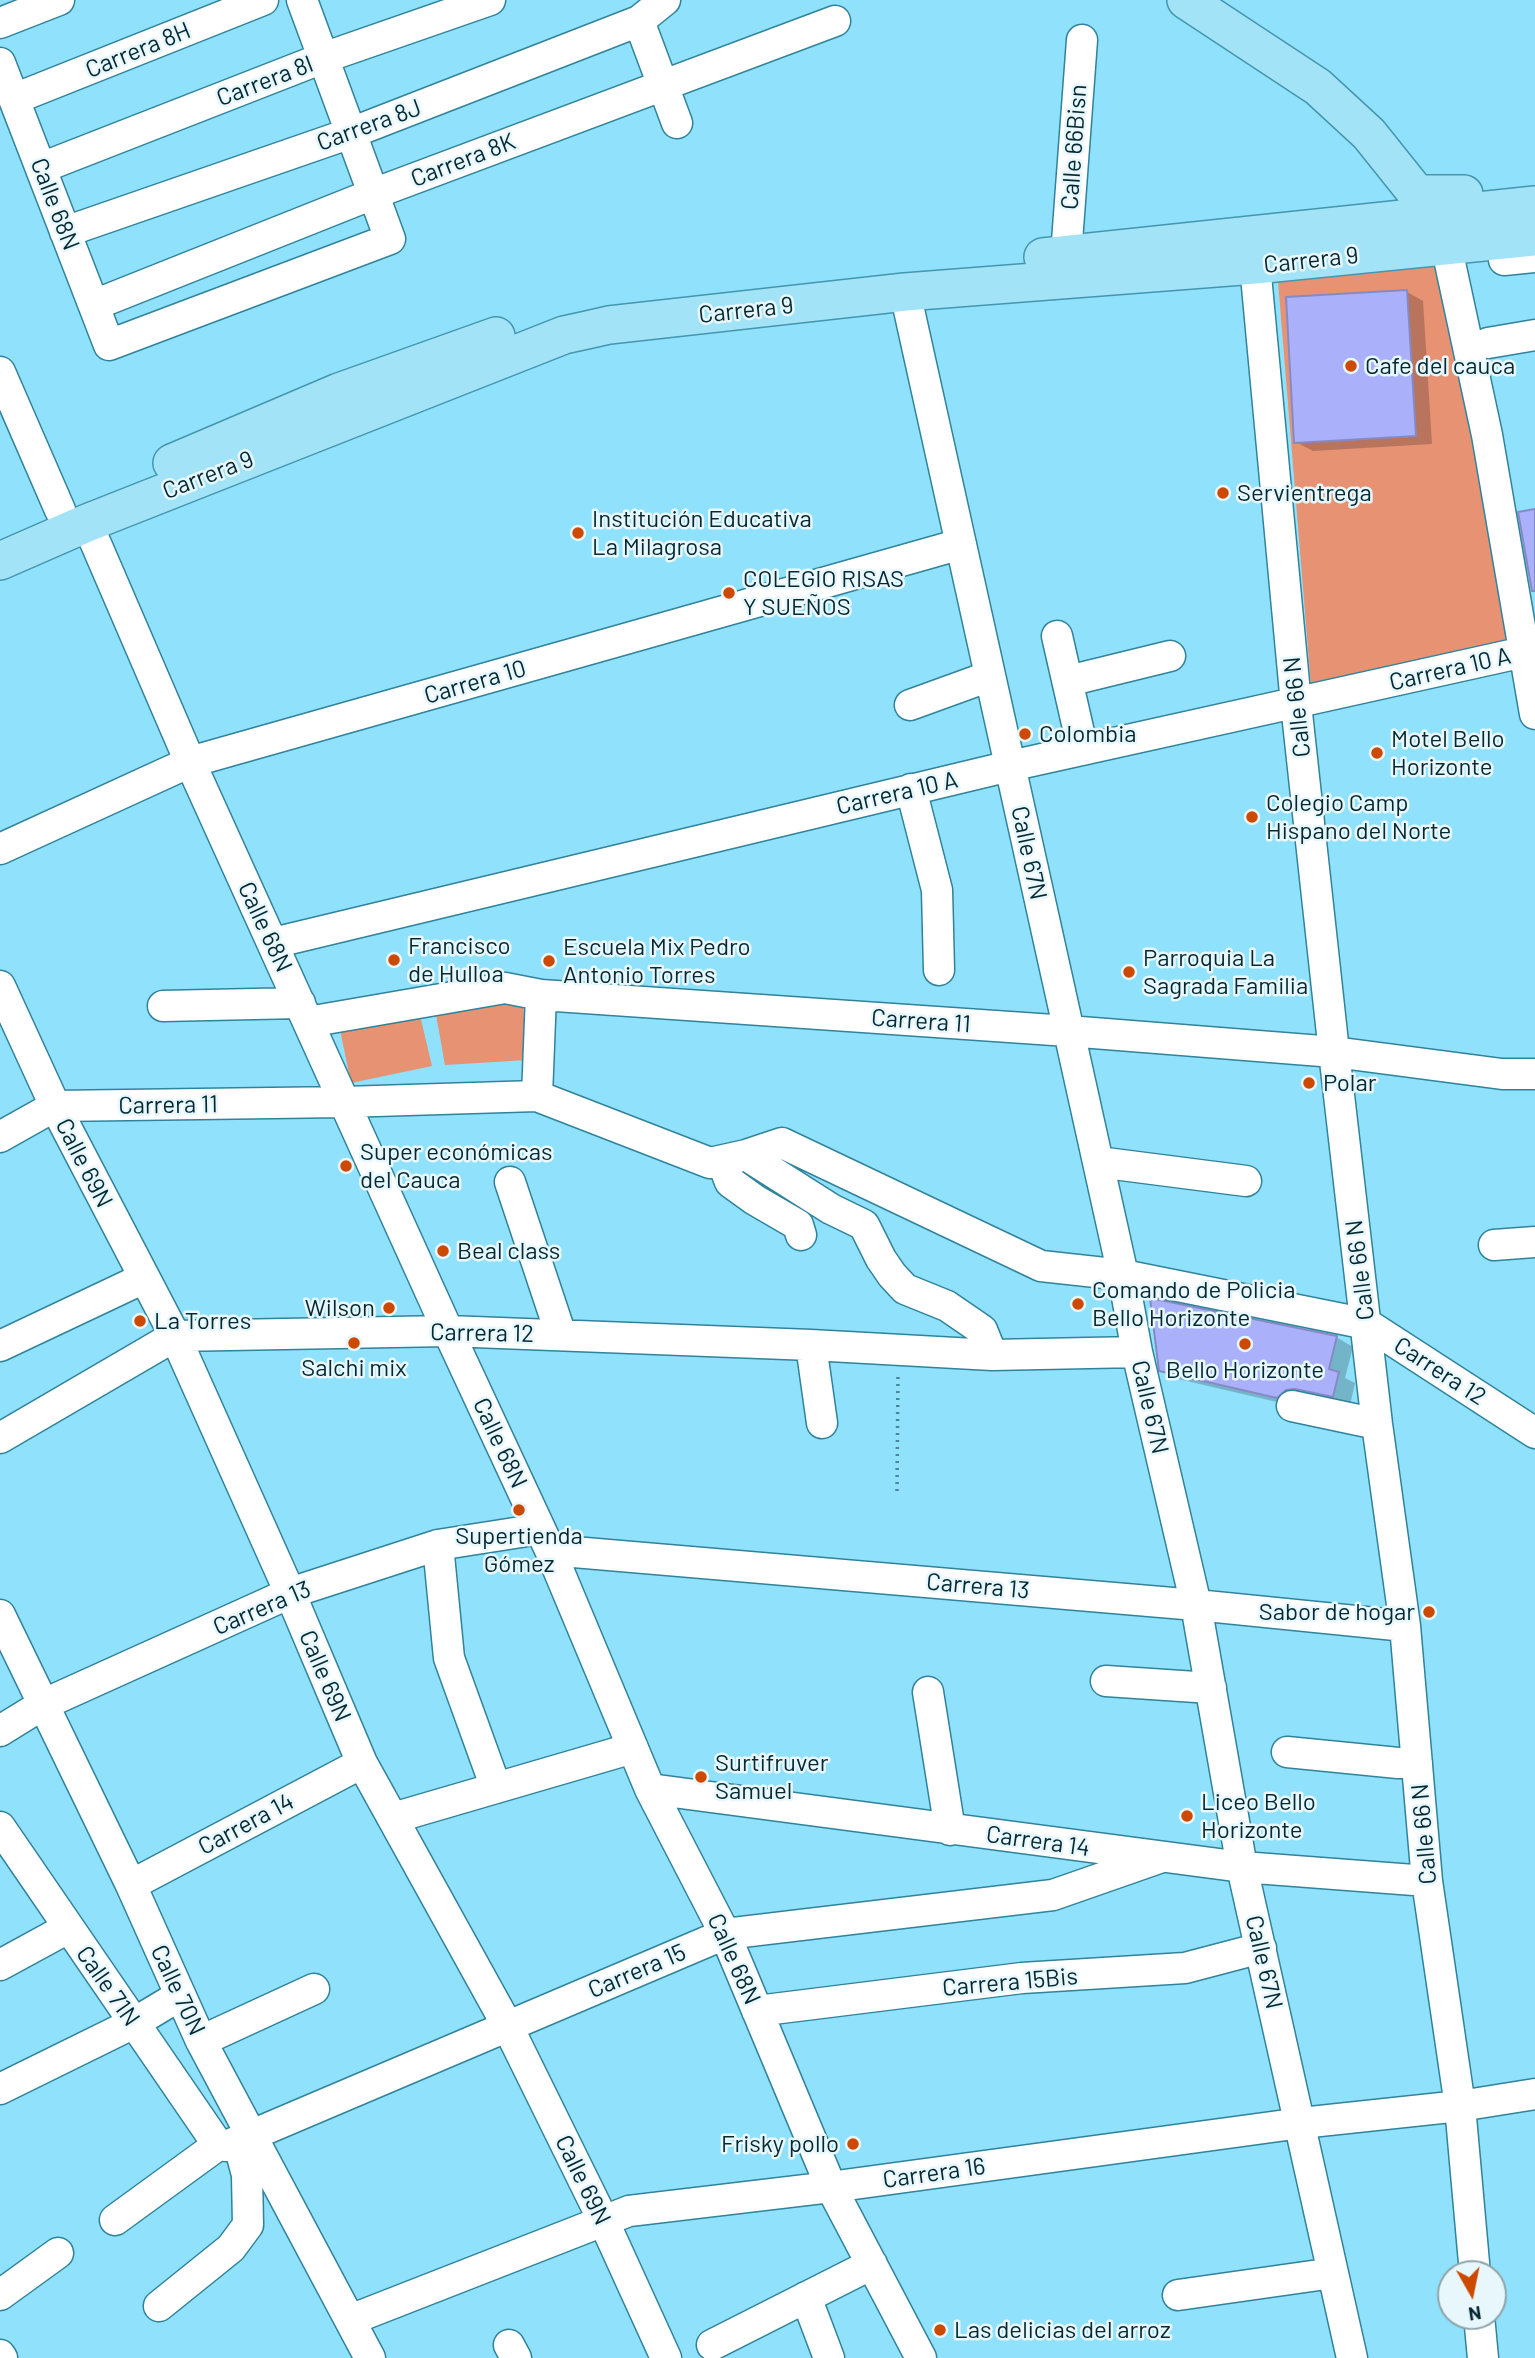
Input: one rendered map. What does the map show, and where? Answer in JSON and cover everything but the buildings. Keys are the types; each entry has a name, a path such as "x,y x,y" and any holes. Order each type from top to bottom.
{"main road":[{"path":"1186,0 1318,87 1369,134 1419,197 1535,194"},
{"name":"Carrera 9","path":"0,561 73,517 339,392 555,314 603,304 1535,205"},
{"name":"Carrera 9","path":"0,535 73,517 564,335 609,325 905,292 1255,265 1535,237"}],"street":[{"path":"0,23 60,0"},
{"name":"Carrera 8H","path":"14,99 263,0"},
{"path":"302,0 373,194"},
{"name":"Carrera 8I","path":"41,168 323,58 490,0"},
{"name":"Carrera 8J","path":"65,232 351,133 639,21 665,0"},
{"path":"639,21 677,123"},
{"name":"Carrera 8K","path":"94,305 373,194 835,21"},
{"name":"Calle 66Bisn","path":"1066,255 1082,40"},
{"name":"Calle 68N","path":"0,63 109,345 390,239 373,194"},
{"path":"1504,260 1535,257"},
{"path":"1450,263 1487,435 1535,714"},
{"name":"Calle 66 N","path":"1255,265 1296,704 1334,1052 1377,1424 1405,1626 1427,1881 1460,2106 1474,2260"},
{"name":"Calle 67N","path":"905,292 1123,1275 1137,1352 1196,1605 1242,1867 1352,2358"},
{"path":"1488,343 1535,335"},
{"name":"Calle 68N","path":"0,372 73,517 273,943 545,1539 650,1789 725,1934 831,2187 921,2358"},
{"name":"Carrera 10","path":"0,849 190,762 961,544"},
{"path":"1057,636 1083,750"},
{"name":"Carrera 10 A","path":"273,943 911,789 1524,652"},
{"path":"1068,681 1170,656"},
{"path":"910,705 990,676"},
{"path":"911,789 937,890 939,970"},
{"name":"Calle 69N","path":"0,986 55,1106 175,1336 290,1593 362,1763 507,2025 604,2222 666,2358"},
{"name":"Carrera 11","path":"163,1006 304,1012 505,988 541,995 1334,1052 1503,1074 1535,1074"},
{"path":"537,1096 541,995"},
{"name":"Carrera 12","path":"344,1102 537,1096 710,1163 782,1143 1041,1266 1123,1275 1367,1324 1532,1428"},
{"name":"Carrera 11","path":"0,1137 55,1106 344,1102"},
{"path":"734,1158 730,1182 798,1225 801,1235"},
{"name":"Carrera 12","path":"734,1158 863,1225 892,1275 905,1289 947,1306 982,1331 992,1355"},
{"path":"1098,1162 1246,1181"},
{"path":"510,1182 561,1335"},
{"path":"1494,1245 1535,1242"},
{"path":"0,1346 144,1278"},
{"name":"Carrera 12","path":"0,1438 175,1336 448,1331 992,1355 1137,1352"},
{"path":"811,1345 822,1423"},
{"path":"1292,1406 1377,1424"},
{"name":"Carrera 13","path":"0,1731 42,1705 290,1593 438,1545 545,1539 1405,1626"},
{"path":"438,1545 449,1658 496,1788"},
{"name":"Calle 70N","path":"0,1615 131,1885 201,2041 236,2140 350,2320 370,2358"},
{"path":"1106,1681 1211,1688"},
{"path":"928,1692 950,1829"},
{"path":"393,1818 633,1748"},
{"path":"1287,1752 1417,1763"},
{"name":"Carrera 14","path":"131,1885 362,1763"},
{"name":"Carrera 14","path":"650,1789 1159,1858 1427,1881"},
{"name":"Calle 71N","path":"0,1827 134,2023 236,2140"},
{"name":"Carrera 15","path":"115,2220 236,2140 725,1934 1053,1895 1159,1858"},
{"path":"0,1965 68,1928"},
{"name":"Carrera 15Bis","path":"757,2011 1023,1978 1185,1968 1261,1948"},
{"path":"201,2041 314,1990"},
{"path":"0,2089 134,2023 179,1996"},
{"name":"Carrera 16","path":"350,2320 629,2211 831,2187 1300,2123 1460,2106 1535,2094"},
{"path":"159,2306 231,2248 248,2225 247,2175 236,2140"},
{"path":"0,2295 58,2253"},
{"path":"712,2345 872,2264"},
{"path":"1178,2295 1333,2273"},
{"path":"806,2297 829,2358"},
{"path":"1480,2330 1483,2358"}],"path":[{"path":"897,1491 898,1350"}],"shaded area":[{"path":"1440,255 1511,645 1311,686 1277,269"},
{"path":"523,1003 527,1060 445,1065 435,1009"},
{"path":"418,1007 432,1066 351,1083 339,1025"}],"place":[{"name":"Cafe del cauca","path":"1351,366"},
{"name":"Servientrega","path":"1223,493"},
{"name":"Institución Educativa La Milagrosa","path":"578,533"},
{"name":"COLEGIO RISAS Y SUEÑOS","path":"729,593"},
{"name":"Colombia","path":"1025,734"},
{"name":"Motel Bello Horizonte","path":"1377,753"},
{"name":"Colegio Camp Hispano del Norte","path":"1252,817"},
{"name":"Francisco de Hulloa","path":"394,960"},
{"name":"Escuela Mix Pedro Antonio Torres","path":"549,961"},
{"name":"Parroquia La Sagrada Familia","path":"1129,972"},
{"name":"Polar","path":"1309,1083"},
{"name":"Super económicas del Cauca","path":"346,1166"},
{"name":"Beal class","path":"443,1251"},
{"name":"Comando de Policia Bello Horizonte","path":"1078,1304"},
{"name":"Wilson","path":"389,1308"},
{"name":"La Torres","path":"140,1321"},
{"name":"Salchi mix","path":"354,1343"},
{"name":"Bello Horizonte","path":"1245,1344"},
{"name":"Supertienda Gómez","path":"519,1510"},
{"name":"Sabor de hogar","path":"1429,1612"},
{"name":"Surtifruver Samuel","path":"701,1777"},
{"name":"Liceo Bello Horizonte","path":"1187,1816"},
{"name":"Frisky pollo","path":"853,2144"},
{"name":"Las delicias del arroz","path":"940,2330"}]}
